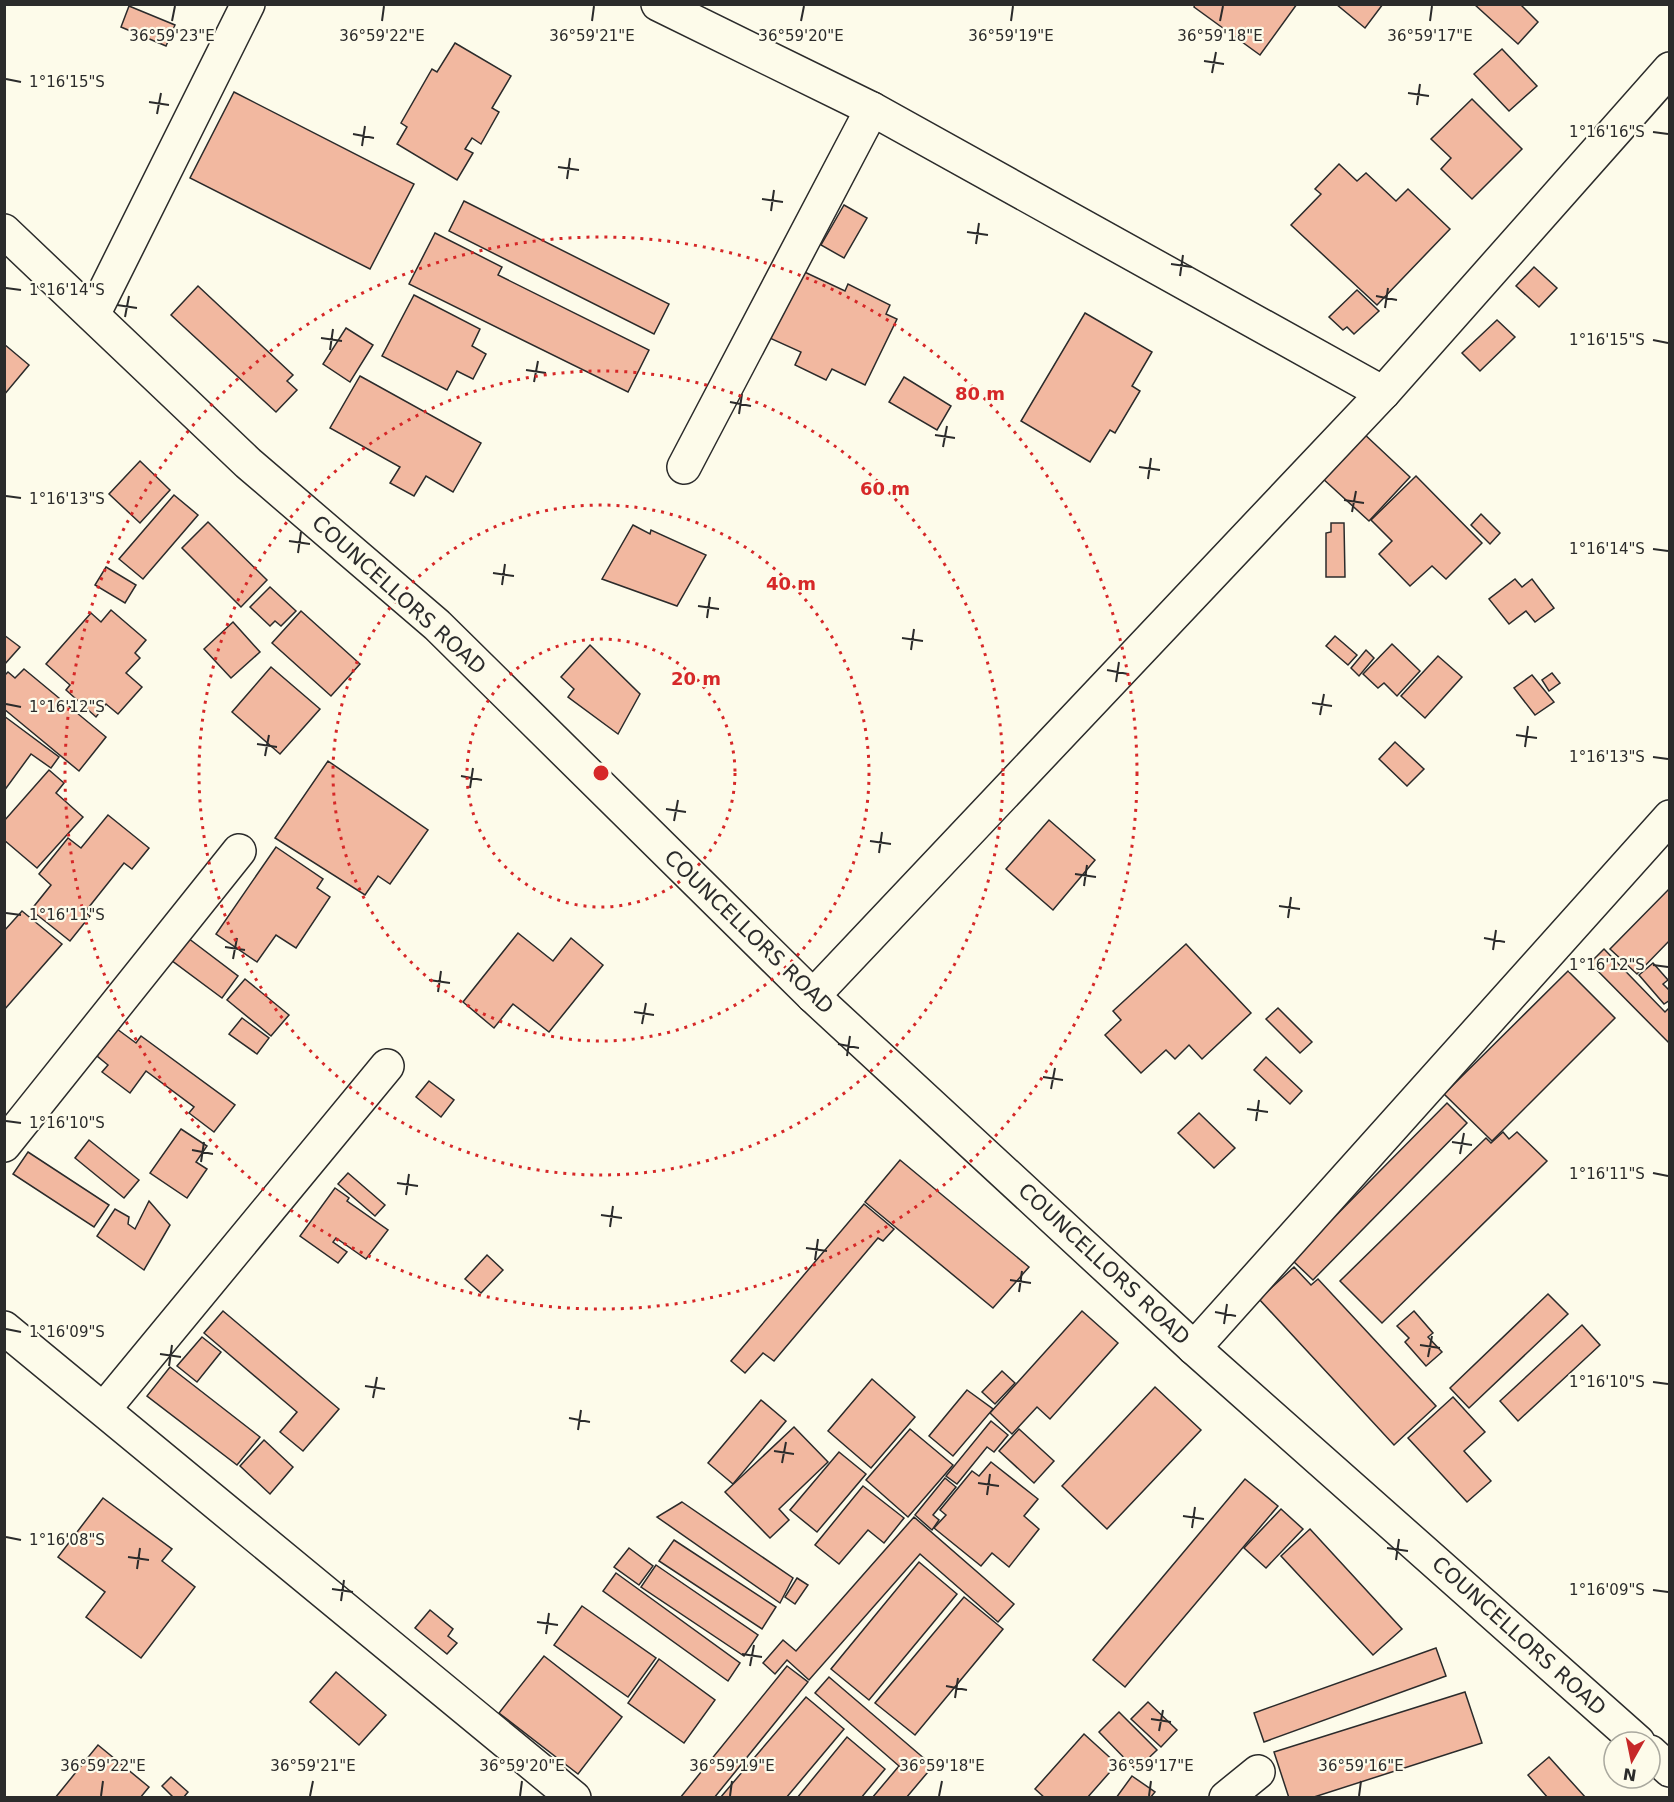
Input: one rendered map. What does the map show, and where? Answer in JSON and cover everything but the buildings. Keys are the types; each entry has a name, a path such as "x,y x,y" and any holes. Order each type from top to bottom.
{"street":[{"path":"93,315 248,4"},
{"path":"658,4 872,109 1383,393"},
{"path":"813,996 1383,393 1670,69"},
{"path":"684,467 872,109"},
{"name":"COUNCELLORS ROAD","path":"4,231 248,463 437,625 813,996 1194,1348 1624,1730"},
{"path":"1194,1348 1670,817"},
{"path":"4,1145 238,851"},
{"path":"104,1409 387,1066"},
{"path":"4,1328 574,1797"},
{"path":"1226,1797 1258,1772"}]}
